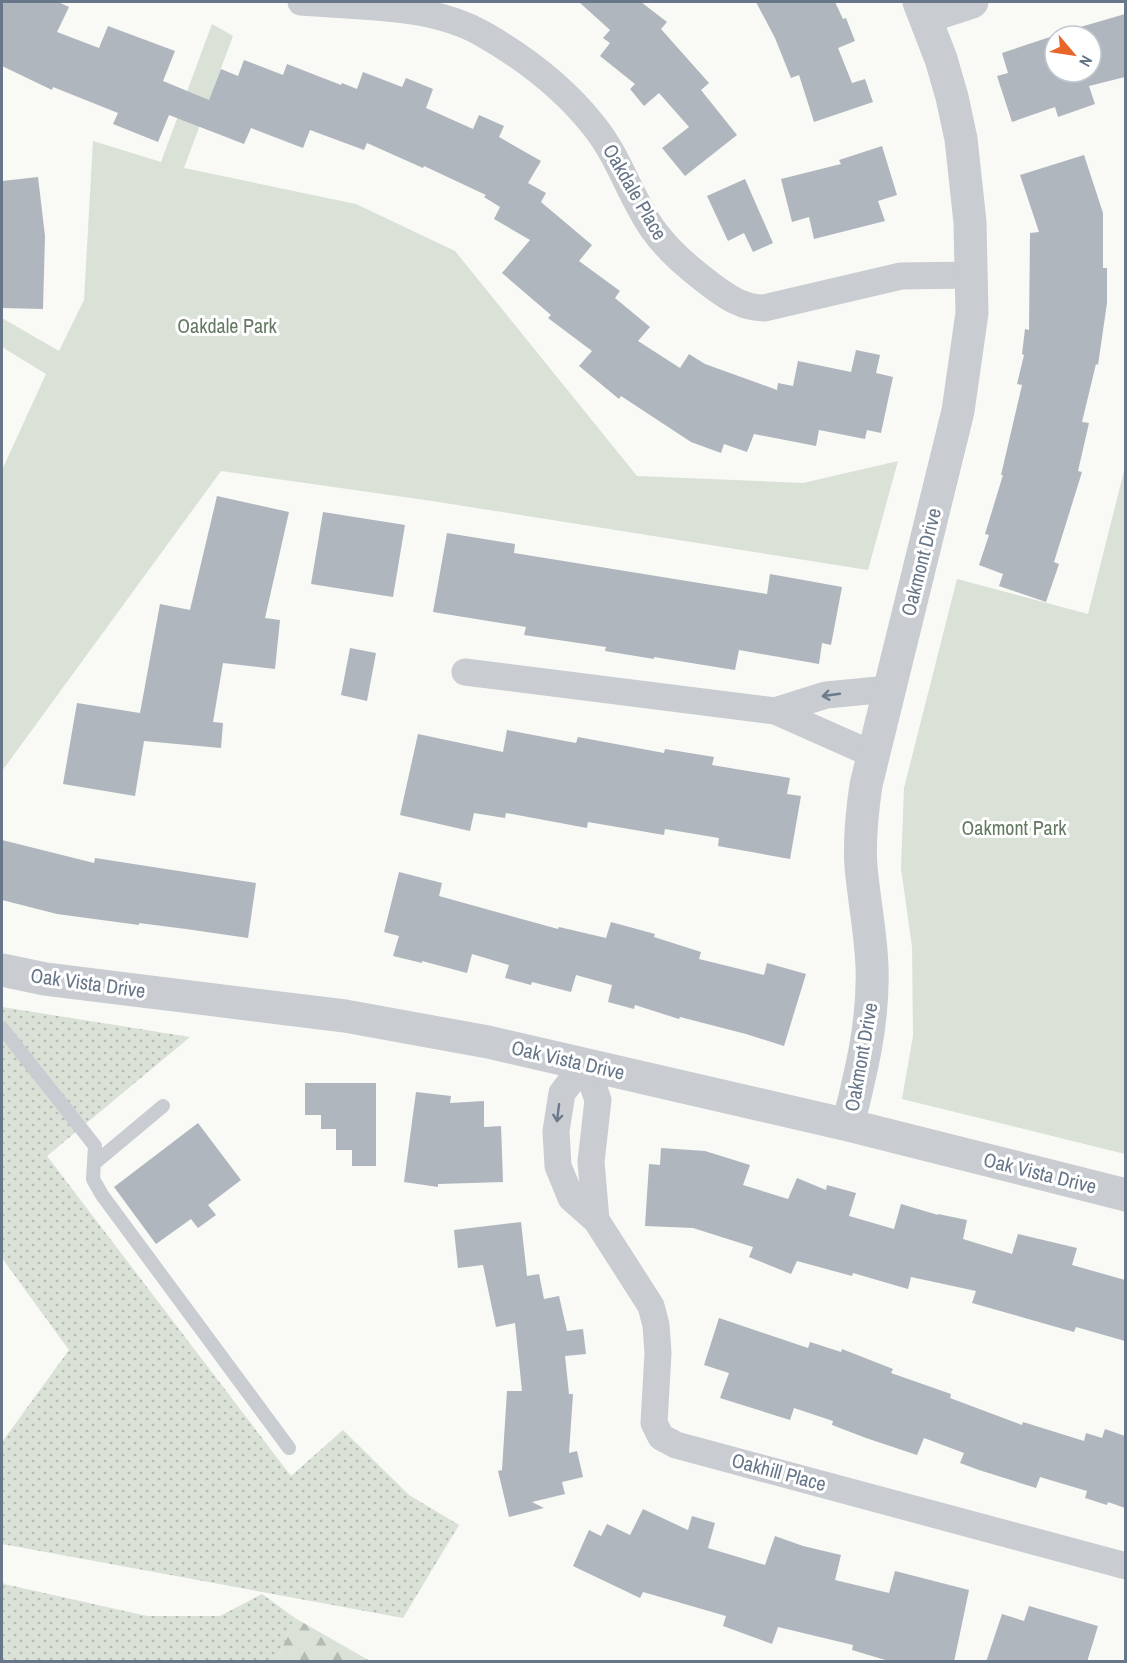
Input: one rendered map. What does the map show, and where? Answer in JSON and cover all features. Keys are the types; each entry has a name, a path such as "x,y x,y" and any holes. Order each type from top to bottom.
{"street":[{"name":"Oakdale Place","path":"302,2 423,13 464,12 481,32 531,64 576,105 608,145 652,228 668,248 703,279 733,300 754,308 764,308 901,276 972,274"},
{"path":"922,9 972,2"},
{"name":"Oakmont Drive","path":"848,1125 865,1058 872,998 872,966 861,867 866,785 958,411 971,324 972,274 968,190 961,139 952,97 922,9"},
{"path":"465,672 776,711 872,754"},
{"path":"776,711 826,695 889,689"},
{"name":"Oak Vista Drive","path":"2,970 45,979 345,1016 449,1034 585,1063 848,1125 1125,1195"},
{"name":"Oakhill Place","path":"585,1063 562,1093 556,1123 558,1166 571,1198 596,1220 651,1306 656,1325 658,1353 654,1423 661,1437 676,1445 1125,1566"},
{"name":"Oakhill Place","path":"585,1063 598,1100 591,1162 596,1220"}],"lane":[{"path":"2,1028 95,1146 96,1162 93,1179 102,1195 289,1448"},
{"path":"96,1162 164,1106"}],"green space":[{"name":"Oakdale Park","path":"212,24 233,36 184,168 356,204 455,251 637,476 803,483 898,461 868,570 432,501 221,471 2,771 2,470 46,374 2,347 2,318 59,351 84,300 93,141 161,162"},
{"name":"Oakmont Park","path":"1125,467 1125,1154 902,1099 913,1036 912,947 901,868 904,788 957,579 1088,614"},
{"path":"2,1007 190,1037 47,1156 291,1476 343,1430 409,1495 459,1525 403,1618 2,1544 2,1442 69,1350 2,1258"},
{"path":"2,1579 4,1584 147,1616 220,1616 262,1594 295,1618 276,1661 2,1661"},
{"path":"295,1618 370,1661 276,1661"}],"building":[{"path":"2,2 58,2 69,7 57,32 99,48 108,26 175,51 163,81 209,100 221,69 238,76 244,60 283,75 287,64 357,89 363,72 402,87 406,78 433,89 426,108 473,129 479,115 504,126 499,137 541,161 528,183 546,193 541,202 592,245 579,261 620,291 615,298 650,327 638,341 680,368 689,354 705,364 777,390 778,383 793,386 798,361 851,372 856,350 880,355 876,373 893,377 881,433 867,430 865,439 819,430 816,446 754,434 747,452 724,444 721,453 691,442 621,396 619,399 579,366 592,351 548,318 551,315 502,273 530,240 494,219 500,207 484,197 486,195 367,143 364,150 310,130 303,148 251,128 244,144 169,115 158,142 113,124 118,113 53,87 52,90 2,66"},
{"path":"579,2 641,2 667,22 661,29 709,83 701,90 737,135 685,176 662,148 689,127 659,93 644,106 630,89 635,84 600,56 610,43 603,38 610,30"},
{"path":"756,2 835,2 843,19 846,18 855,41 838,48 852,83 865,79 873,102 814,122 799,75 791,78 775,38"},
{"path":"1125,14 1125,77 1103,82 1103,24 1091,24"},
{"path":"1043,39 1043,84 1097,84 1089,86 1095,104 1058,117 1055,107 1012,122 997,76 1008,73 1002,53"},
{"path":"882,146 897,195 878,201 885,221 814,239 809,217 792,222 781,179 841,164 839,160"},
{"path":"1084,155 1103,213 1103,268 1107,268 1107,303 1098,365 1096,364 1082,422 1089,423 1078,471 1082,472 1054,562 1059,564 1046,602 999,586 1003,574 979,565 989,535 985,534 1003,475 1001,475 1022,385 1017,384 1024,355 1022,354 1025,329 1029,330 1030,233 1039,232 1020,175"},
{"path":"38,177 45,236 43,309 2,308 2,181"},
{"path":"745,179 773,243 753,252 744,233 728,241 707,196"},
{"path":"217,496 289,512 265,618 280,620 275,669 223,663 213,722 223,723 221,748 144,741 135,796 63,784 77,703 140,713 160,604 190,610"},
{"path":"323,512 405,525 393,597 311,584"},
{"path":"447,533 515,544 514,553 767,594 770,574 842,587 831,645 822,643 819,664 739,650 735,670 605,651 606,647 524,635 526,627 433,612"},
{"path":"350,648 376,653 367,701 341,695"},
{"path":"507,730 576,743 578,737 664,753 665,749 714,757 712,765 790,778 787,794 801,796 790,859 718,846 719,838 665,829 664,835 588,822 587,828 506,813 505,818 474,813 470,831 400,815 418,734 503,752"},
{"path":"2,840 94,863 95,858 256,883 248,938 57,914 2,900"},
{"path":"399,872 442,883 439,896 558,929 559,927 606,938 611,922 655,934 654,937 701,952 699,959 764,975 767,963 806,974 784,1046 680,1017 679,1019 635,1005 634,1009 608,1002 612,985 576,975 571,992 505,978 509,965 472,954 467,973 393,956 399,936 384,932"},
{"path":"305,1083 376,1083 376,1166 352,1166 352,1150 336,1150 336,1129 321,1129 321,1115 305,1115"},
{"path":"416,1092 451,1096 450,1103 484,1101 484,1127 501,1126 503,1182 438,1184 438,1187 404,1182"},
{"path":"198,1123 241,1180 208,1205 216,1215 198,1228 191,1219 156,1244 114,1187"},
{"path":"661,1148 705,1151 750,1165 743,1185 788,1199 797,1178 826,1190 827,1185 856,1193 849,1216 894,1229 901,1204 938,1215 967,1220 963,1239 1012,1254 1018,1234 1077,1248 1072,1265 1125,1280 1125,1341 1076,1327 1074,1332 972,1303 976,1291 911,1277 908,1289 853,1273 852,1276 797,1261 791,1274 749,1257 753,1247 693,1228 645,1226 649,1164 660,1165"},
{"path":"521,1222 527,1276 539,1274 544,1299 559,1296 567,1331 583,1329 586,1354 565,1356 569,1394 573,1394 569,1453 577,1451 583,1477 562,1482 565,1494 532,1502 544,1508 509,1517 498,1471 502,1470 507,1391 522,1391 515,1323 496,1327 483,1265 458,1268 454,1230"},
{"path":"719,1318 808,1348 810,1342 841,1352 842,1349 893,1369 891,1373 951,1394 950,1398 1022,1425 1023,1422 1084,1441 1086,1433 1102,1438 1105,1429 1125,1436 1125,1508 1085,1498 1087,1491 1040,1477 1036,1488 979,1470 960,1463 964,1453 924,1438 917,1455 866,1438 832,1425 833,1421 794,1408 790,1420 720,1398 729,1373 704,1365"},
{"path":"643,1509 688,1530 692,1516 715,1523 708,1548 765,1565 775,1536 803,1546 841,1555 835,1580 889,1593 895,1571 969,1590 954,1662 892,1662 852,1650 853,1645 778,1627 772,1644 723,1626 726,1616 643,1592 640,1598 573,1566 589,1530 601,1536 607,1524 630,1535"},
{"path":"1029,1606 1098,1626 1087,1662 986,1662 1002,1614 1024,1621"}]}
